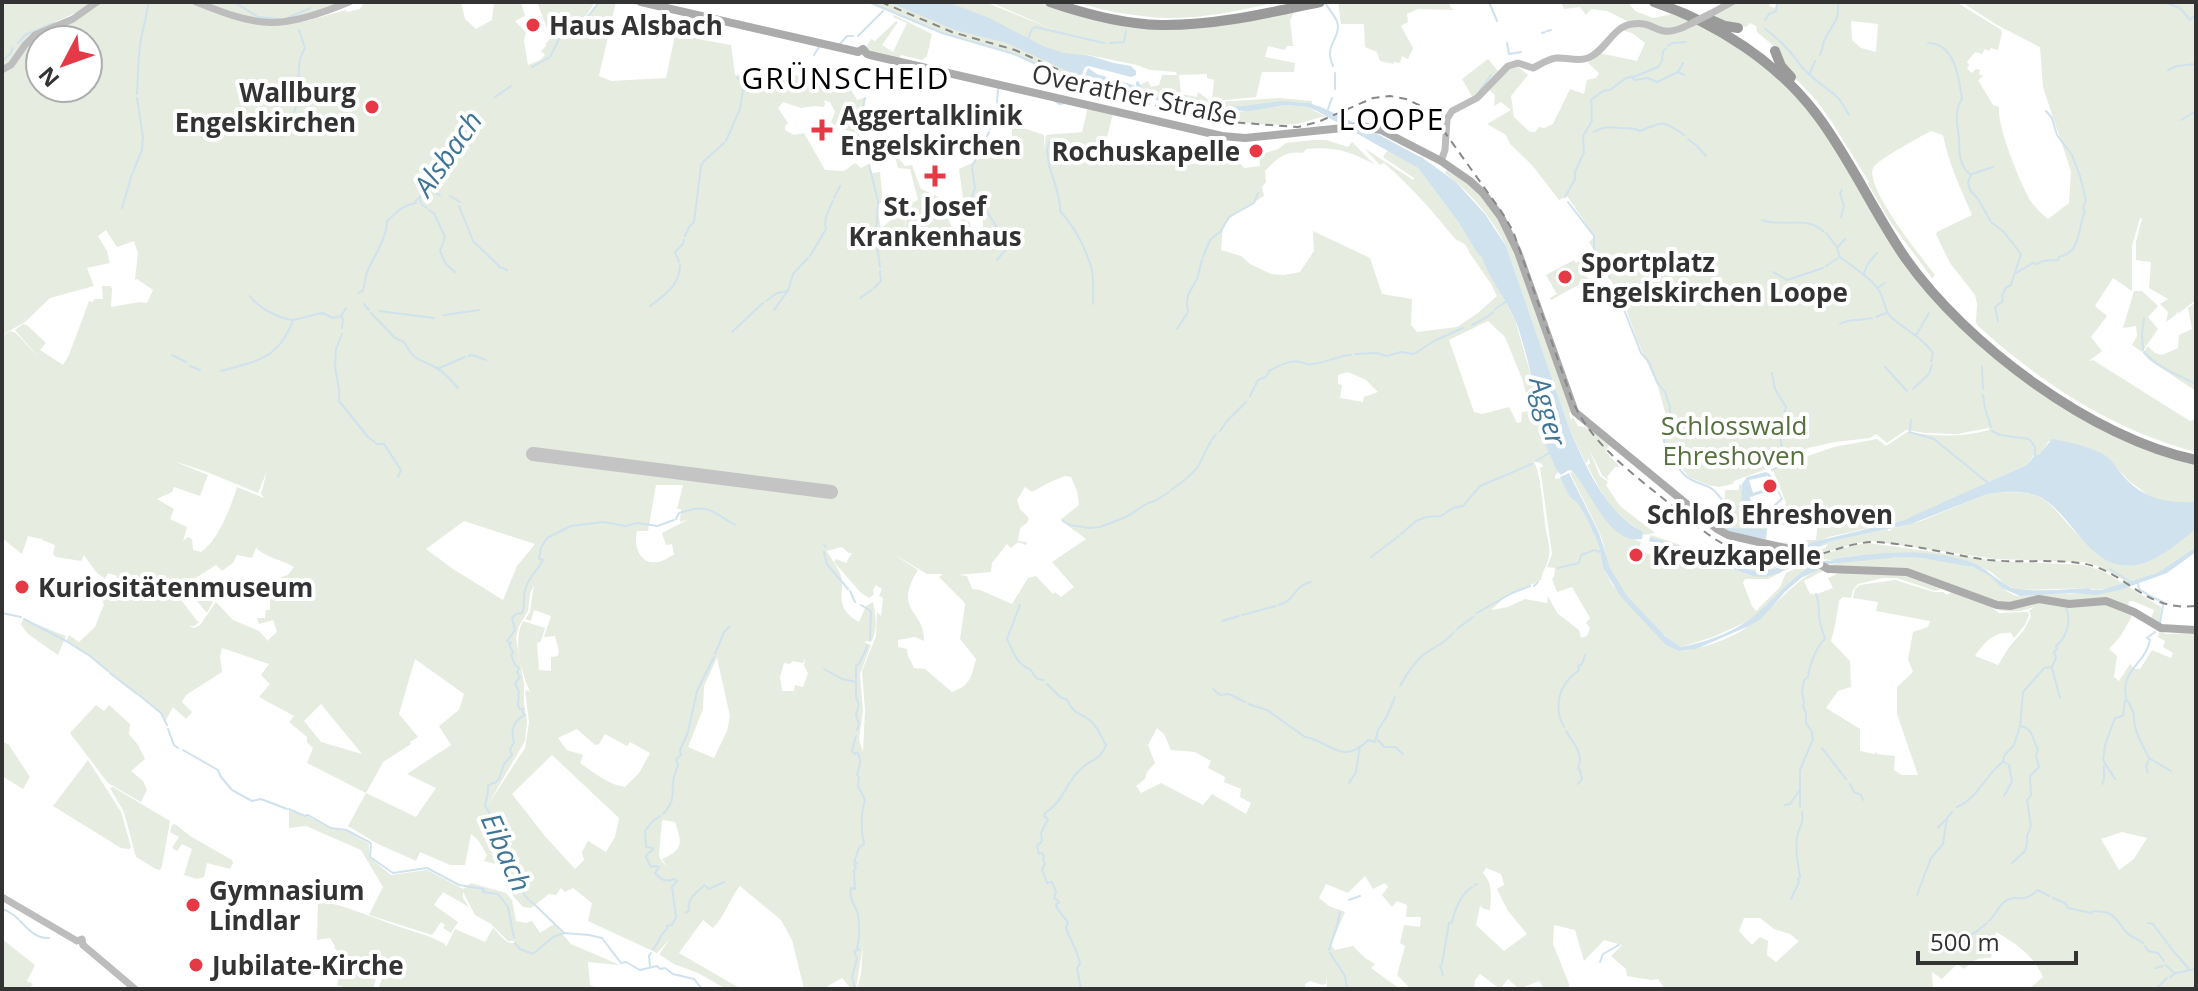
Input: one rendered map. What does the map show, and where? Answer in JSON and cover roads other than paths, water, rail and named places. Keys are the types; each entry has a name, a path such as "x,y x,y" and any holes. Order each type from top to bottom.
{"highway":[{"path":"1050,2 1089,14 1156,25 1208,23 1299,2"},
{"path":"1067,2 1120,16 1172,20 1320,2"},
{"path":"1654,2 1698,17 1744,40 1796,84"},
{"path":"1671,8 1738,28"},
{"path":"1698,17 1750,50 1798,92 1833,139 1909,263 1954,314 1994,350 2052,394 2101,424 2150,446 2196,458"},
{"path":"1775,51 1781,66 1837,137 1913,261 1957,310 2033,376 2088,411 2152,442 2196,458"}],"main road":[{"path":"2,70 11,65 35,35 73,19 97,2"},
{"path":"196,2 250,20 270,23 292,20 344,4"},
{"name":"Overather Straße","path":"641,2 1233,138 1362,126 1381,130 1441,161 1483,193 1501,217 1518,252 1575,412 1722,532 1798,552 1813,562 1835,570 1907,572 1991,603 2010,606 2039,599 2069,604 2110,602 2161,628 2196,630"},
{"path":"1441,161 1445,150 1447,119 1452,111 1477,98 1508,66 1518,63 1533,68 1555,58 1589,58 1628,24 1677,31 1698,17 1732,2"},
{"path":"2,897 80,943 135,989"}],"water":[{"path":"889,2 947,2 987,17 1045,47 1131,66 1136,75 1131,77 1089,66 1082,74 1076,75 1007,43 955,30"},
{"name":"Agger","path":"1088,68 1097,74 1136,86 1138,81 1144,91 1205,106 1242,106 1281,101 1309,103 1374,132 1424,159 1456,182 1485,214 1506,246 1571,433 1591,475 1618,513 1643,532 1642,539 1630,539 1619,534 1601,514 1572,471 1561,475 1557,471 1543,439 1529,365 1515,320 1482,258 1418,168 1307,107 1286,105 1249,111 1173,105 1094,81 1085,76"},
{"path":"2052,439 2087,447 2106,456 2127,480 2151,496 2168,501 2196,502 2196,529 2158,557 2126,566 2110,562 2097,554 2053,506 2040,497 2005,492 1985,495 1911,524 1828,542 1793,559 1779,573 1766,577 1753,576 1649,541 1650,537 1754,571 1777,568 1813,542 1904,520 2022,467 2039,455"},
{"path":"1766,472 1783,499 1769,513 1766,539 1730,533 1720,528 1721,499 1723,528 1766,529 1768,510 1781,498 1776,489 1764,492 1772,487 1768,476 1749,480 1753,493 1762,490 1763,493 1750,497 1752,508 1735,507 1741,505 1742,484 1747,477"},
{"path":"1569,473 1599,533 1610,568 1627,596 1665,636 1681,647 1715,638 1739,626 1800,574 1822,561 1884,553 1935,554 1968,561 2016,589 2101,590 2157,573 2196,547 2196,552 2167,573 2096,595 2020,596 2002,588 1990,576 1973,567 1922,558 1899,557 1830,564 1801,578 1761,619 1749,626 1696,649 1679,651 1666,645 1621,597 1603,568 1599,546 1587,519 1569,496 1560,477"}],"waterway":[{"path":"234,2 258,17 280,19"},
{"name":"Alsbach","path":"568,32 585,20 599,2"},
{"name":"Alsbach","path":"627,2 637,4"},
{"name":"Alsbach","path":"869,2 942,33 1014,54 1079,84"},
{"path":"1325,2 1338,26 1330,53 1333,66"},
{"path":"1489,2 1497,21"},
{"path":"1765,20 1776,11 1777,2"},
{"path":"1820,55 1836,19 1838,2"},
{"path":"2164,2 2180,8 2190,20 2194,16"},
{"path":"137,94 140,45 148,5"},
{"path":"287,18 310,8"},
{"path":"858,36 883,11"},
{"path":"18,43 25,35 54,23"},
{"path":"1028,39 1035,27 1104,43"},
{"path":"1765,29 1785,46 1809,74 1837,97 1849,115"},
{"path":"290,119 298,100 299,65 305,48 299,30"},
{"path":"1547,31 1551,30"},
{"path":"1110,43 1124,42 1126,31"},
{"name":"Alsbach","path":"532,67 550,57 564,34"},
{"path":"840,44 847,36 853,36"},
{"path":"1668,46 1686,42"},
{"path":"1507,43 1509,54 1521,52"},
{"path":"1928,43 1944,49 1957,72 1962,99 1957,114 1960,154 1964,168 1971,175 1968,182 1970,190 1991,222 2004,232 2021,254 2011,285 2005,288 2003,301 1995,307 1998,321"},
{"path":"814,55 819,47"},
{"path":"2,61 13,48"},
{"path":"1565,197 1584,152 1583,136 1592,121 1591,100 1626,78 1658,67 1666,49"},
{"path":"1810,73 1815,61"},
{"path":"1678,72 1683,63"},
{"path":"2168,70 2196,64"},
{"path":"1631,77 1657,82 1678,72 1684,75"},
{"path":"1335,73 1335,89"},
{"path":"1480,90 1491,75"},
{"path":"737,78 743,80"},
{"path":"726,141 740,109 744,84"},
{"name":"Alsbach","path":"495,97 511,86"},
{"path":"997,103 998,89"},
{"path":"133,172 142,150 143,137 137,98"},
{"path":"865,98 863,108 867,133"},
{"path":"1327,112 1332,98"},
{"path":"1055,101 1066,103"},
{"path":"2016,273 2033,263 2058,260 2072,250 2085,212 2086,200 2072,155 2057,135 2052,118 2046,111"},
{"path":"2181,120 2196,111"},
{"path":"990,129 996,113"},
{"name":"Alsbach","path":"463,132 474,119 472,116"},
{"path":"281,136 289,122"},
{"path":"1594,132 1610,127 1640,131 1662,124 1684,135"},
{"path":"989,132 972,167 975,188 971,200 986,210 1004,238 1006,249 997,260"},
{"path":"1688,139 1706,156"},
{"name":"Alsbach","path":"359,293 363,290 367,272 383,240 387,221 404,207 416,203 430,188 448,164 458,141"},
{"path":"1048,157 1049,142"},
{"path":"685,236 694,222 701,166 724,143"},
{"path":"1048,159 1060,211 1079,239 1092,270 1093,304"},
{"path":"869,165 878,201 876,238 880,267"},
{"path":"1972,174 1993,167"},
{"path":"122,208 132,174"},
{"path":"430,185 440,195"},
{"path":"834,198 840,186"},
{"path":"1841,217 1844,206 1840,194 1842,190"},
{"path":"1203,257 1210,240 1221,231 1229,217 1254,203 1258,193"},
{"path":"450,196 460,202"},
{"path":"420,200 427,208"},
{"path":"810,256 826,229 826,218 833,201"},
{"path":"1568,202 1594,236 1594,248 1610,278"},
{"path":"459,206 473,241 507,270"},
{"path":"429,210 434,213 445,237 440,251 446,264 455,272"},
{"path":"1762,220 1809,224 1823,231"},
{"path":"1826,233 1837,247"},
{"path":"1845,239 1837,248 1840,257 1873,283 1891,317 1924,342 1933,353 1931,362"},
{"path":"679,262 675,252 684,240"},
{"path":"1864,274 1877,253"},
{"path":"766,301 777,293 788,291 793,274 808,258"},
{"path":"1826,266 1838,258"},
{"path":"1187,302 1202,260"},
{"path":"650,306 674,284 680,265"},
{"path":"1773,272 1787,280 1823,268"},
{"path":"874,288 881,281 880,271"},
{"path":"1877,288 1885,283"},
{"path":"1615,284 1625,301 1625,312 1641,353 1649,362 1670,407 1664,442 1682,472 1711,488 1722,500"},
{"path":"860,298 872,290"},
{"path":"774,310 787,292"},
{"path":"250,296 269,312 293,320"},
{"path":"1495,309 1507,301"},
{"path":"732,332 763,303"},
{"path":"364,304 369,310"},
{"path":"1177,329 1188,312 1187,304"},
{"name":"Alsbach","path":"342,328 341,316 346,308"},
{"path":"444,315 479,310"},
{"path":"379,311 434,318"},
{"path":"1472,325 1493,312"},
{"path":"221,371 256,361 274,351 293,320 322,313 333,318 341,316"},
{"path":"371,313 395,338 404,342 413,356 440,370 458,388"},
{"path":"1876,317 1886,313"},
{"path":"1916,335 1929,313"},
{"path":"1840,324 1872,318"},
{"path":"2143,350 2144,318"},
{"path":"1355,354 1414,354 1463,328"},
{"name":"Alsbach","path":"342,334 336,349 335,367 339,401 368,437 377,444 384,444 401,470 398,477"},
{"path":"2144,352 2162,367 2196,384"},
{"path":"172,355 186,362"},
{"path":"1250,396 1258,380 1284,364 1313,364 1351,355"},
{"path":"468,356 486,360"},
{"path":"437,369 465,357"},
{"path":"1913,389 1929,374 1932,365"},
{"path":"190,366 200,370"},
{"path":"1885,367 1907,391"},
{"path":"1982,367 1983,389"},
{"path":"1772,373 1775,389 1786,407 1780,434 1783,459"},
{"path":"1983,395 1991,427"},
{"path":"1220,431 1246,402"},
{"path":"1784,420 1790,412"},
{"path":"1910,430 1911,420"},
{"path":"1992,431 2029,439 2035,447 2035,455"},
{"path":"1909,432 1934,439 1988,483"},
{"path":"1171,490 1197,467 1216,434"},
{"path":"1536,461 1549,453"},
{"path":"1772,470 1783,461"},
{"path":"1401,534 1416,521 1441,516 1463,506 1480,486 1532,464"},
{"path":"1063,521 1070,525 1100,527 1126,517 1169,492"},
{"name":"Eibach","path":"676,519 679,513 704,509 735,525"},
{"name":"Eibach","path":"542,546 547,538 571,526 603,522 657,526 674,520"},
{"path":"1371,557 1399,536"},
{"name":"Eibach","path":"541,548 539,559 543,560 527,583 522,613 512,618 515,630 507,641 511,643 511,655 519,668 517,672 520,677 515,683 519,692 518,705 525,715 514,726 512,755 504,764 499,779 488,786 485,806 502,832 501,846 509,851 525,895 564,933"},
{"path":"1589,552 1601,550"},
{"path":"824,552 827,564 848,589"},
{"path":"1558,568 1579,563 1581,555 1587,553"},
{"path":"2110,569 2129,581"},
{"path":"1279,605 1301,586 1311,582"},
{"path":"1534,586 1538,582"},
{"path":"2138,583 2139,589 2163,602"},
{"path":"1477,613 1530,586"},
{"path":"850,591 855,602"},
{"path":"1800,807 1800,770 1813,739 1806,723 1802,692 1804,680 1825,639 1816,594"},
{"path":"861,605 871,611 870,640"},
{"path":"1020,605 1007,639 1019,661 1037,679 1044,680"},
{"path":"2160,623 2163,605"},
{"path":"1242,615 1276,606"},
{"path":"1957,807 1976,792 2014,745 2020,726 2023,692 2044,668 2052,667 2056,646 2067,629 2066,608"},
{"path":"2,613 21,617"},
{"path":"1222,621 1239,616"},
{"path":"1457,629 1473,617"},
{"path":"24,619 66,641 108,671"},
{"path":"715,654 724,632 730,626"},
{"path":"1400,686 1419,658 1454,632"},
{"path":"2155,632 2147,638 2150,640 2147,649 2129,675 2125,691 2134,714 2136,731 2149,758 2171,771"},
{"path":"857,730 856,666 867,646"},
{"path":"1564,727 1558,708 1560,696 1565,684 1579,670 1578,666 1585,655"},
{"path":"663,814 672,799 678,765 676,759 681,755 697,691 714,657"},
{"path":"2052,668 2060,698"},
{"path":"824,669 842,679 856,682"},
{"path":"110,673 137,694"},
{"path":"1047,684 1092,722 1106,745 1099,756 1077,772 1057,803 1045,813 1048,819 1041,833 1042,841 1037,846 1039,854 1044,856 1042,870 1047,883 1052,882 1056,892 1057,908 1068,923 1066,927 1080,964 1077,968 1081,989"},
{"path":"1213,689 1220,695 1229,694 1245,702"},
{"path":"139,695 161,713 167,725"},
{"path":"1248,704 1267,710 1305,737 1343,752 1359,748 1368,740 1375,742 1395,697"},
{"path":"2115,779 2103,760 2115,718 2123,716 2125,700"},
{"path":"2012,863 2025,851 2027,844 2031,826 2027,800 2031,795 2030,776 2039,767 2038,749 2032,735 2021,726"},
{"path":"168,729 178,748"},
{"path":"1566,731 1579,753 1578,768 1582,779 1578,784"},
{"path":"855,989 852,977 857,959 854,951 859,950 859,926 851,888 855,889 854,865 857,863 854,862 859,848 864,844 862,822 865,800 858,786 859,756 852,751 856,736"},
{"path":"1378,740 1384,747 1395,747 1403,754"},
{"path":"1349,783 1356,772 1360,746"},
{"path":"1822,748 1846,779"},
{"path":"183,750 218,770 232,790 252,801 261,799 287,809"},
{"path":"2148,773 2146,767 2149,759"},
{"path":"2004,762 2009,765 2012,782 2004,796"},
{"path":"2102,784 2104,766"},
{"path":"1850,784 1863,800"},
{"path":"1785,805 1790,804 1799,791"},
{"path":"289,809 369,842 370,857 393,873 427,868 459,885 498,894 508,907 514,938"},
{"path":"1791,899 1800,877 1796,842 1802,812"},
{"path":"1917,895 1931,858 1943,844 1947,818 1952,812"},
{"path":"653,949 676,917 672,887 677,881 659,877 655,873 659,867 651,867 646,857 653,848 646,847 645,831 660,816"},
{"path":"1938,828 1945,820"},
{"path":"686,913 691,899 704,885 709,889 724,882"},
{"path":"1442,964 1449,923 1461,898 1472,887"},
{"path":"1989,921 2011,898 2028,897 2038,890 2049,896"},
{"path":"1349,900 1360,896"},
{"path":"2053,898 2065,903 2068,908 2108,913 2143,943"},
{"path":"2,909 35,935 49,938"},
{"path":"1329,950 1340,912"},
{"path":"1961,940 1987,923"},
{"path":"2148,923 2153,924 2174,952"},
{"path":"515,943 520,949 533,954 553,937 564,933 602,938 621,963 626,962 640,970 657,966 665,968 673,974 694,979 702,989"},
{"path":"1600,962 1603,954 1619,945"},
{"path":"2145,946 2148,951 2158,953 2164,961"},
{"path":"650,967 651,953"},
{"path":"1330,953 1345,976 1347,989"},
{"path":"2175,953 2190,970"},
{"path":"1440,965 1443,975"},
{"path":"2166,965 2174,973"},
{"path":"2155,968 2163,966"},
{"path":"2170,977 2196,969"},
{"path":"2156,989 2167,978"},
{"path":"2192,989 2196,984"}],"railway":[{"path":"881,2 952,32 1015,50 1114,95 1215,121 1298,127 1318,122 1373,98 1390,96 1421,106 1436,120 1513,231 1572,400 1590,431 1642,481 1706,533 1735,550 1781,561 1875,542 1989,560 2080,563 2110,573 2162,603 2196,606"}],"place":[{"name":"Haus Alsbach","path":"533,25"},
{"name":"Wallburg Engelskirchen","path":"372,107"},
{"name":"Aggertalklinik Engelskirchen","path":"822,130"},
{"name":"Rochuskapelle","path":"1256,151"},
{"name":"St. Josef Krankenhaus","path":"935,176"},
{"name":"Sportplatz Engelskirchen Loope","path":"1565,277"},
{"name":"Schloß Ehreshoven","path":"1770,486"},
{"name":"Kreuzkapelle","path":"1636,555"},
{"name":"Kuriositätenmuseum","path":"22,587"},
{"name":"Gymnasium Lindlar","path":"193,905"},
{"name":"Jubilate-Kirche","path":"196,965"}],"district":[{"name":"GRÜNSCHEID","path":"846,77"},
{"name":"LOOPE","path":"1392,118"}],"park label":[{"name":"Schlosswald Ehreshoven","path":"1734,440"}]}
